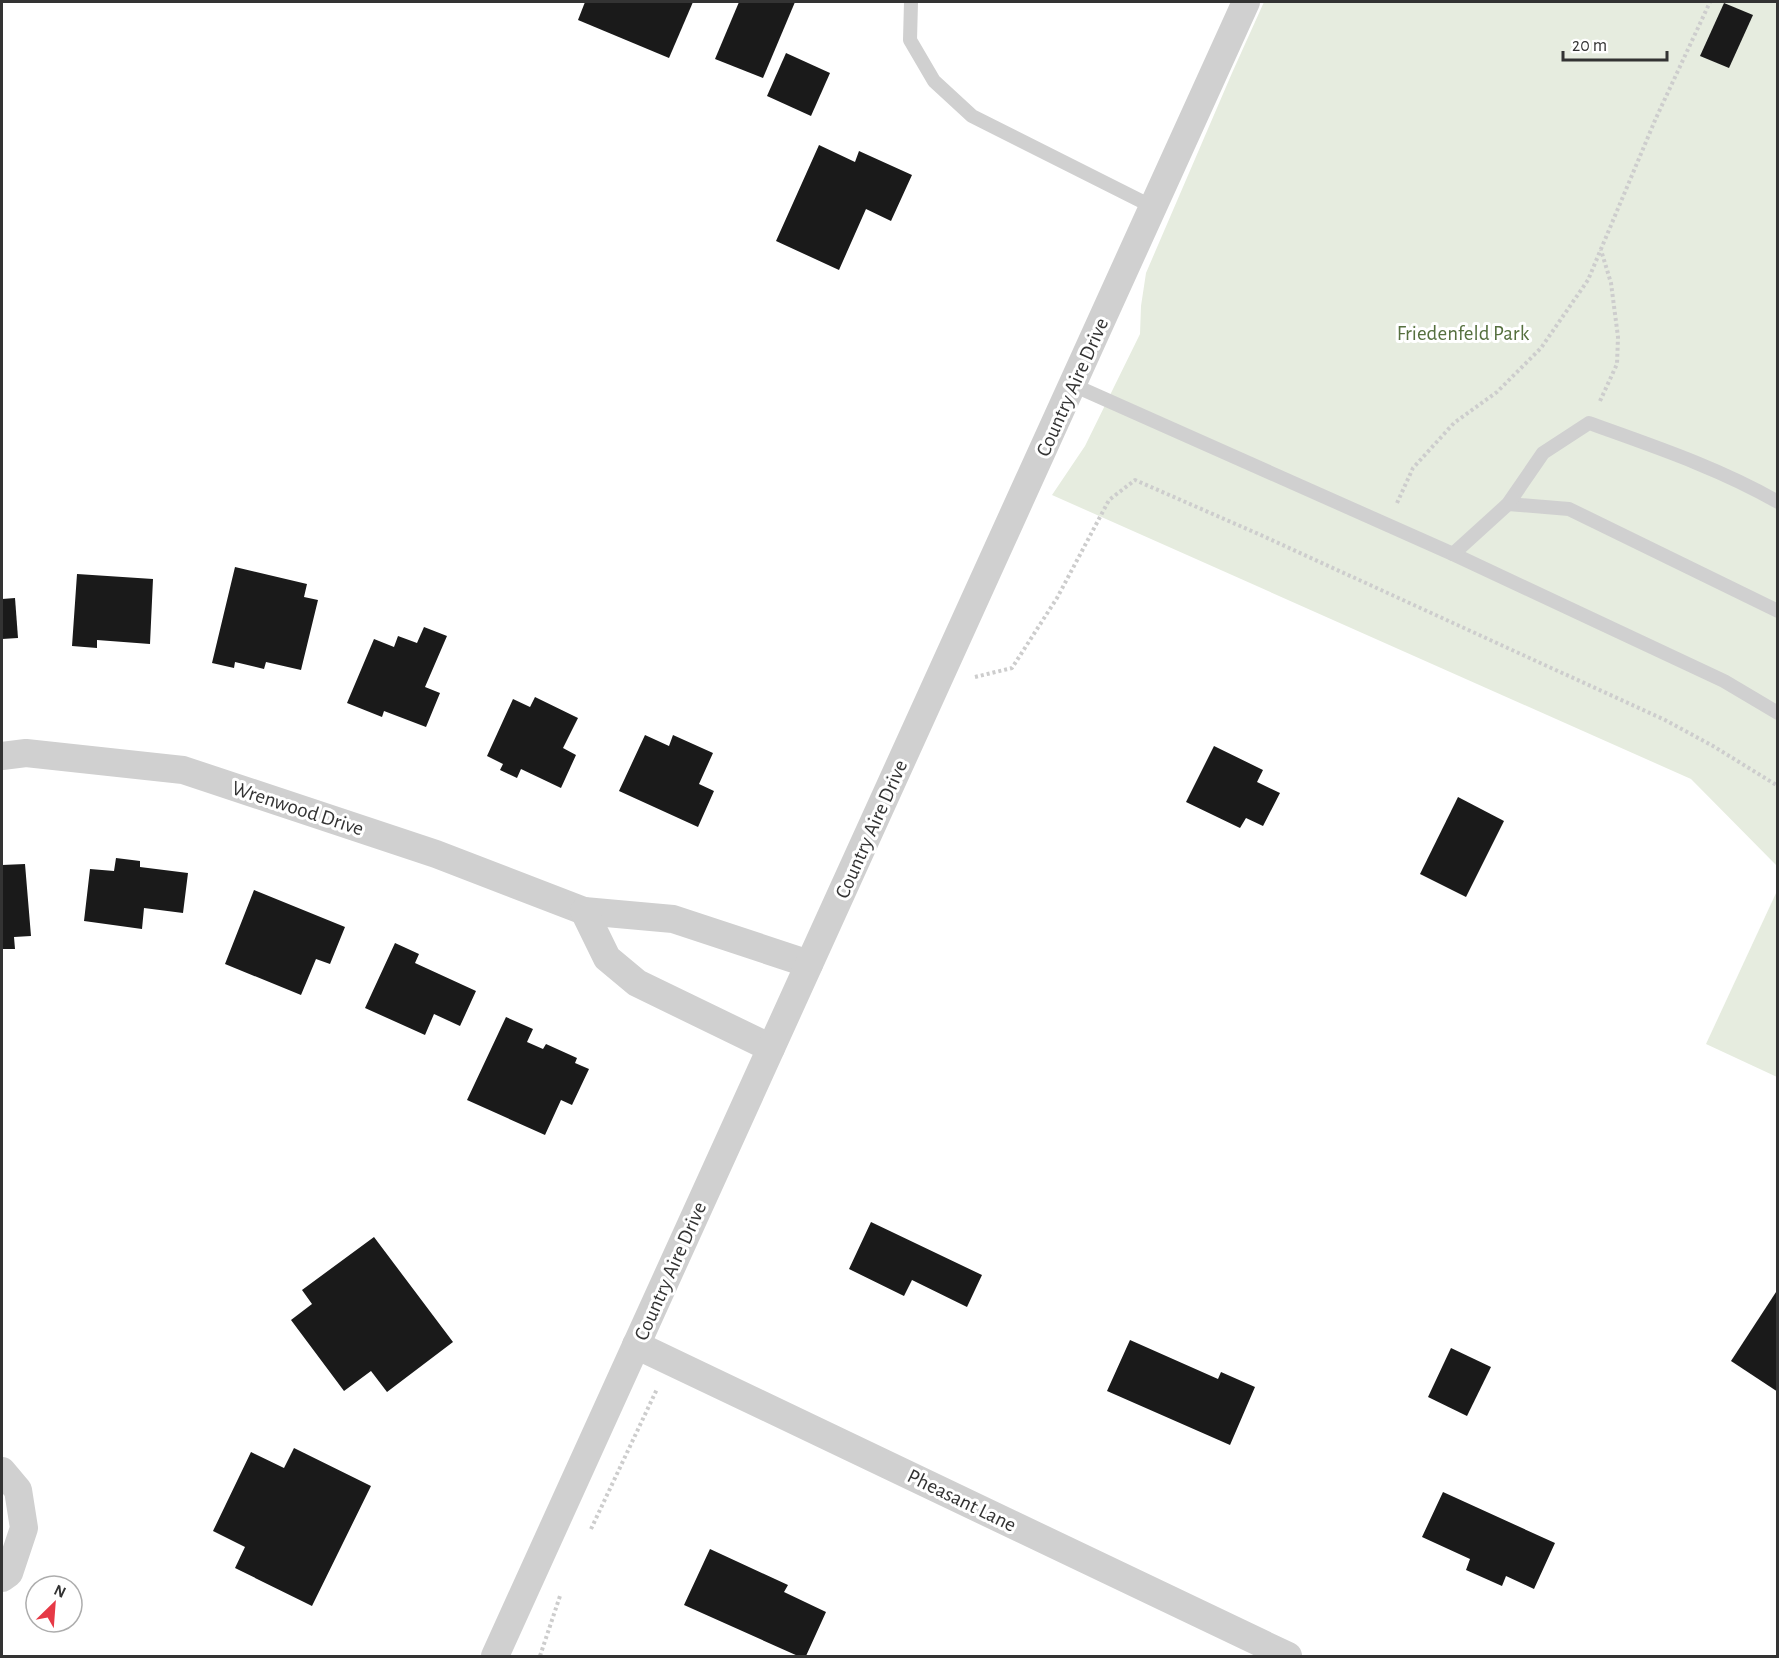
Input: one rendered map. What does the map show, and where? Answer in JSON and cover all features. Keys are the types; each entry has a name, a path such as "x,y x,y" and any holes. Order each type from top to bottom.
{"street":[{"name":"Country Aire Drive","path":"495,1656 1246,2"},
{"name":"Wrenwood Drive","path":"2,756 26,753 183,770 436,854 584,911 673,919 809,964"},
{"path":"584,911 607,957 638,983 771,1047"},
{"name":"Pheasant Lane","path":"636,1345 1288,1656"},
{"path":"2,1471 18,1490 24,1528 9,1573 2,1578"}],"lane":[{"path":"911,2 910,40 934,81 972,116 1153,207"},
{"path":"1073,385 1453,554 1724,681 1778,712"},
{"path":"1453,554 1508,504 1544,453 1589,423 1751,486 1778,502"},
{"path":"1508,504 1569,509 1778,611"}],"path":[{"path":"1387,525 1413,468 1454,423 1497,392 1541,348 1588,280 1656,117 1710,2"},
{"path":"1589,423 1617,364 1618,337 1611,283 1601,250"},
{"path":"973,677 1012,668 1057,598 1109,500 1135,480 1665,720 1778,786"},
{"path":"588,1535 658,1386 667,1359"},
{"path":"540,1656 563,1588"}],"green space":[{"name":"Friedenfeld Park","path":"1264,2 1777,2 1777,866 1691,779 1052,495 1085,446 1140,334 1146,273"},
{"path":"1777,891 1777,1077 1706,1044"}],"building":[{"path":"585,2 693,2 669,58 578,20"},
{"path":"739,2 795,2 763,78 715,59"},
{"path":"1724,3 1753,15 1729,68 1700,56"},
{"path":"786,53 830,73 811,116 767,96"},
{"path":"819,145 855,162 859,151 912,175 891,221 866,209 839,270 776,241"},
{"path":"235,567 307,584 304,597 318,600 301,670 266,662 264,669 235,662 234,668 212,663"},
{"path":"77,574 153,579 150,644 97,640 97,648 72,646"},
{"path":"15,598 18,638 2,639 2,599"},
{"path":"424,627 447,636 425,687 440,693 426,727 384,711 382,717 347,703 374,639 394,647 398,636 417,643"},
{"path":"535,697 578,718 563,748 576,755 561,788 521,769 517,778 500,770 503,764 487,756 513,699 530,707"},
{"path":"645,735 669,746 673,735 713,753 699,784 714,791 698,827 619,791"},
{"path":"1214,746 1263,770 1257,782 1280,793 1263,826 1246,818 1240,828 1186,802"},
{"path":"1458,797 1504,821 1466,897 1420,874"},
{"path":"116,858 140,861 140,867 188,873 183,913 144,908 142,929 84,921 90,869 114,871"},
{"path":"25,864 31,936 14,937 15,949 2,949 2,865"},
{"path":"254,890 345,927 330,964 316,959 301,995 225,964"},
{"path":"395,943 419,954 415,963 476,991 460,1026 434,1014 425,1035 365,1008"},
{"path":"506,1017 533,1029 527,1042 543,1049 546,1044 577,1058 575,1063 589,1069 572,1105 561,1100 545,1135 467,1100"},
{"path":"871,1222 982,1275 967,1307 912,1280 904,1296 849,1269"},
{"path":"374,1237 453,1342 387,1392 371,1371 344,1391 291,1320 312,1304 302,1290"},
{"path":"1778,1289 1778,1392 1731,1361"},
{"path":"1130,1340 1218,1379 1221,1372 1255,1387 1230,1445 1107,1391"},
{"path":"1451,1348 1491,1367 1467,1416 1428,1397"},
{"path":"294,1448 371,1486 312,1606 235,1568 245,1547 213,1531 251,1452 284,1468"},
{"path":"1443,1492 1555,1543 1534,1589 1506,1576 1502,1586 1466,1570 1470,1559 1422,1537"},
{"path":"710,1549 788,1585 784,1592 826,1612 806,1656 798,1656 684,1605"}]}
